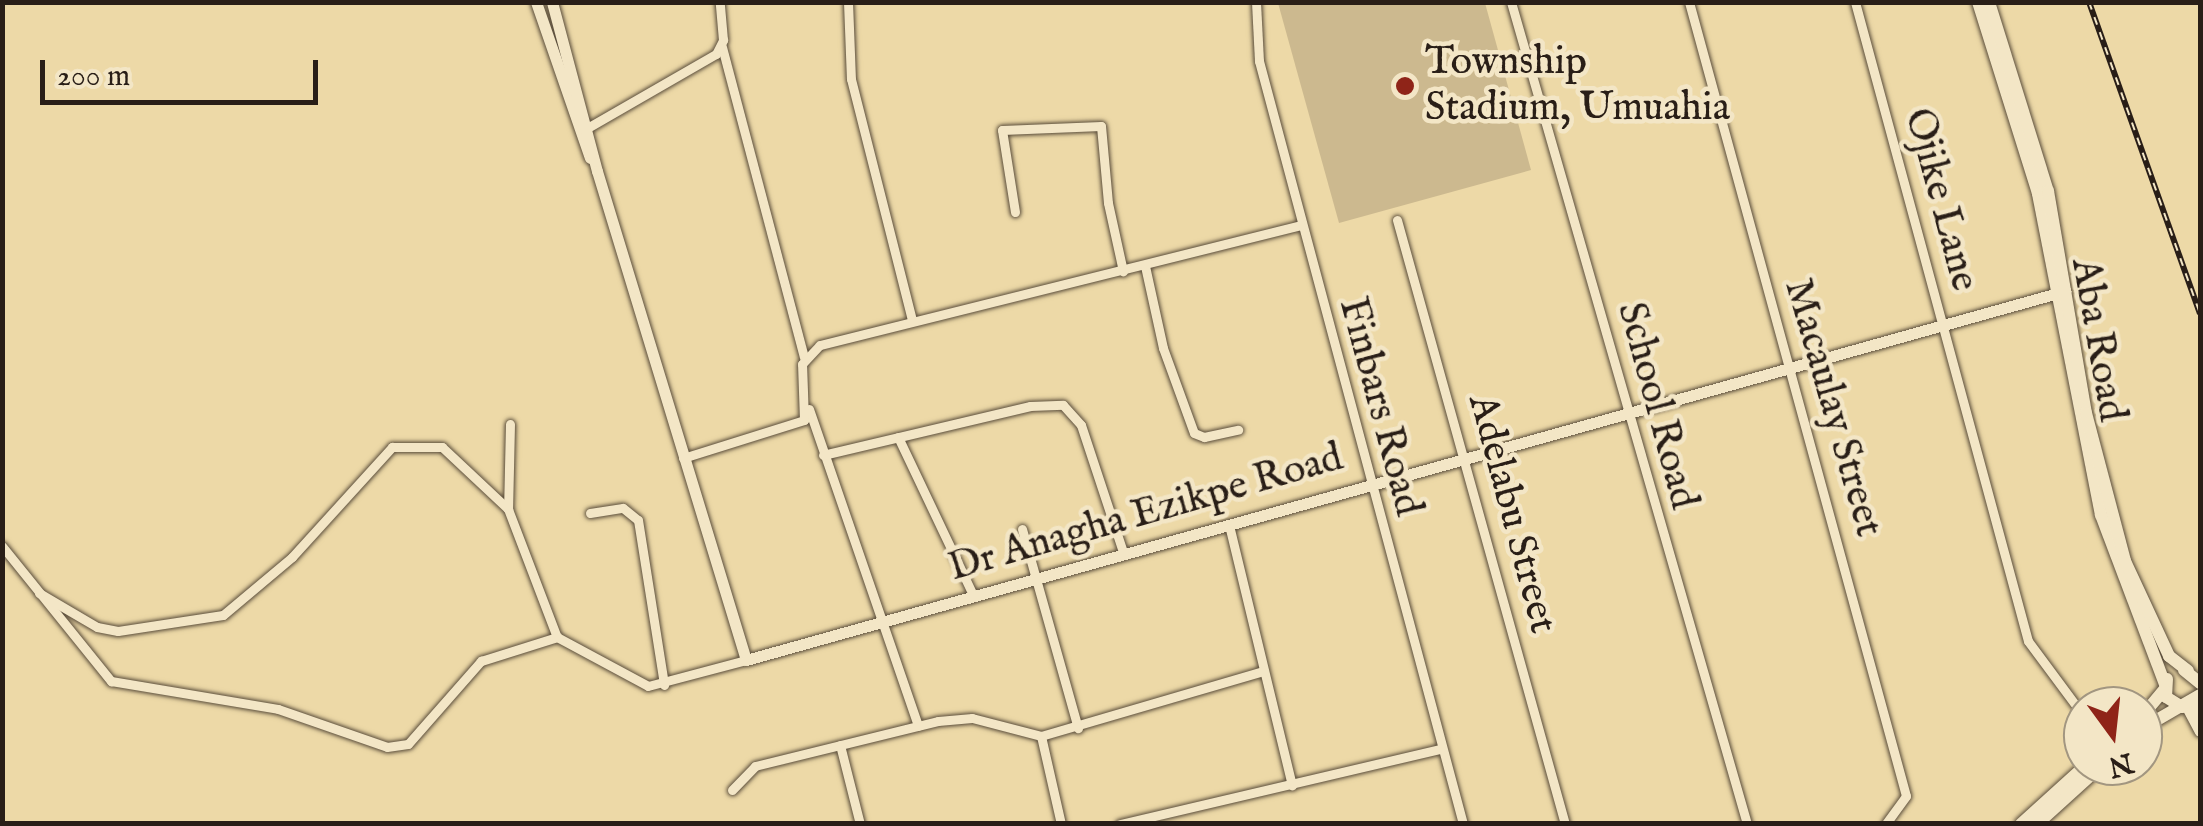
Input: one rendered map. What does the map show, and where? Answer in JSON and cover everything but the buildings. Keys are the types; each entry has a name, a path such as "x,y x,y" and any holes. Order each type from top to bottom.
{"main road":[{"name":"Aba Road","path":"1978,2 2029,158 2096,460 2125,561 2170,656 2197,677"},
{"name":"Aba Road","path":"1988,2 2039,155 2101,514 2164,687"},
{"path":"2193,705 2164,687 2171,674 2197,677"},
{"path":"2163,719 2193,705"},
{"path":"2021,824 2063,786"},
{"path":"2037,824 2079,786"}],"street":[{"path":"510,424 508,508 557,637 633,680 664,685 746,660 596,171 536,2"},
{"path":"552,2 589,127 596,171"},
{"path":"720,2 722,48 804,357 808,416 918,726"},
{"path":"848,2 851,80 912,320"},
{"name":"Finbars Road","path":"1256,2 1259,61 1300,225 1367,486 1463,824"},
{"name":"School Road","path":"1511,2 1626,414 1747,824"},
{"name":"Macaulay Street","path":"1689,2 1906,796 1886,824"},
{"name":"Ojike Lane","path":"1855,2 2028,641 2063,688"},
{"path":"589,127 722,48"},
{"path":"1014,212 1002,130 1101,126 1108,203 1124,271"},
{"name":"Adelabu Street","path":"1397,220 1565,824"},
{"path":"804,357 820,345 912,320 1300,225"},
{"path":"1144,266 1163,348 1194,433 1204,437 1238,430"},
{"name":"Dr Anagha Ezikpe Road","path":"746,660 2061,292"},
{"path":"823,454 1030,406 1062,406 1082,425 1124,555"},
{"path":"683,458 808,416"},
{"path":"898,437 974,597"},
{"path":"32,589 98,627 118,631 223,615 292,556 392,447 442,447 508,508"},
{"path":"590,513 623,508 638,520 664,685"},
{"path":"1229,525 1292,784"},
{"path":"1022,528 1078,728"},
{"path":"2,546 32,589 111,682 278,709 387,748 408,744 481,661 557,637"},
{"path":"732,790 755,766 918,726 972,718 1041,736 1264,671"},
{"path":"2193,705 2200,731"},
{"path":"1041,736 1062,824"},
{"path":"840,744 860,824"},
{"path":"1120,824 1168,818 1440,749"}],"shaded area":[{"name":"Township Stadium, Umuahia","path":"1278,3 1485,3 1531,170 1339,223"}],"railway":[{"path":"2089,2 2200,314"}],"place":[{"name":"Township Stadium, Umuahia","path":"1405,86"}]}
